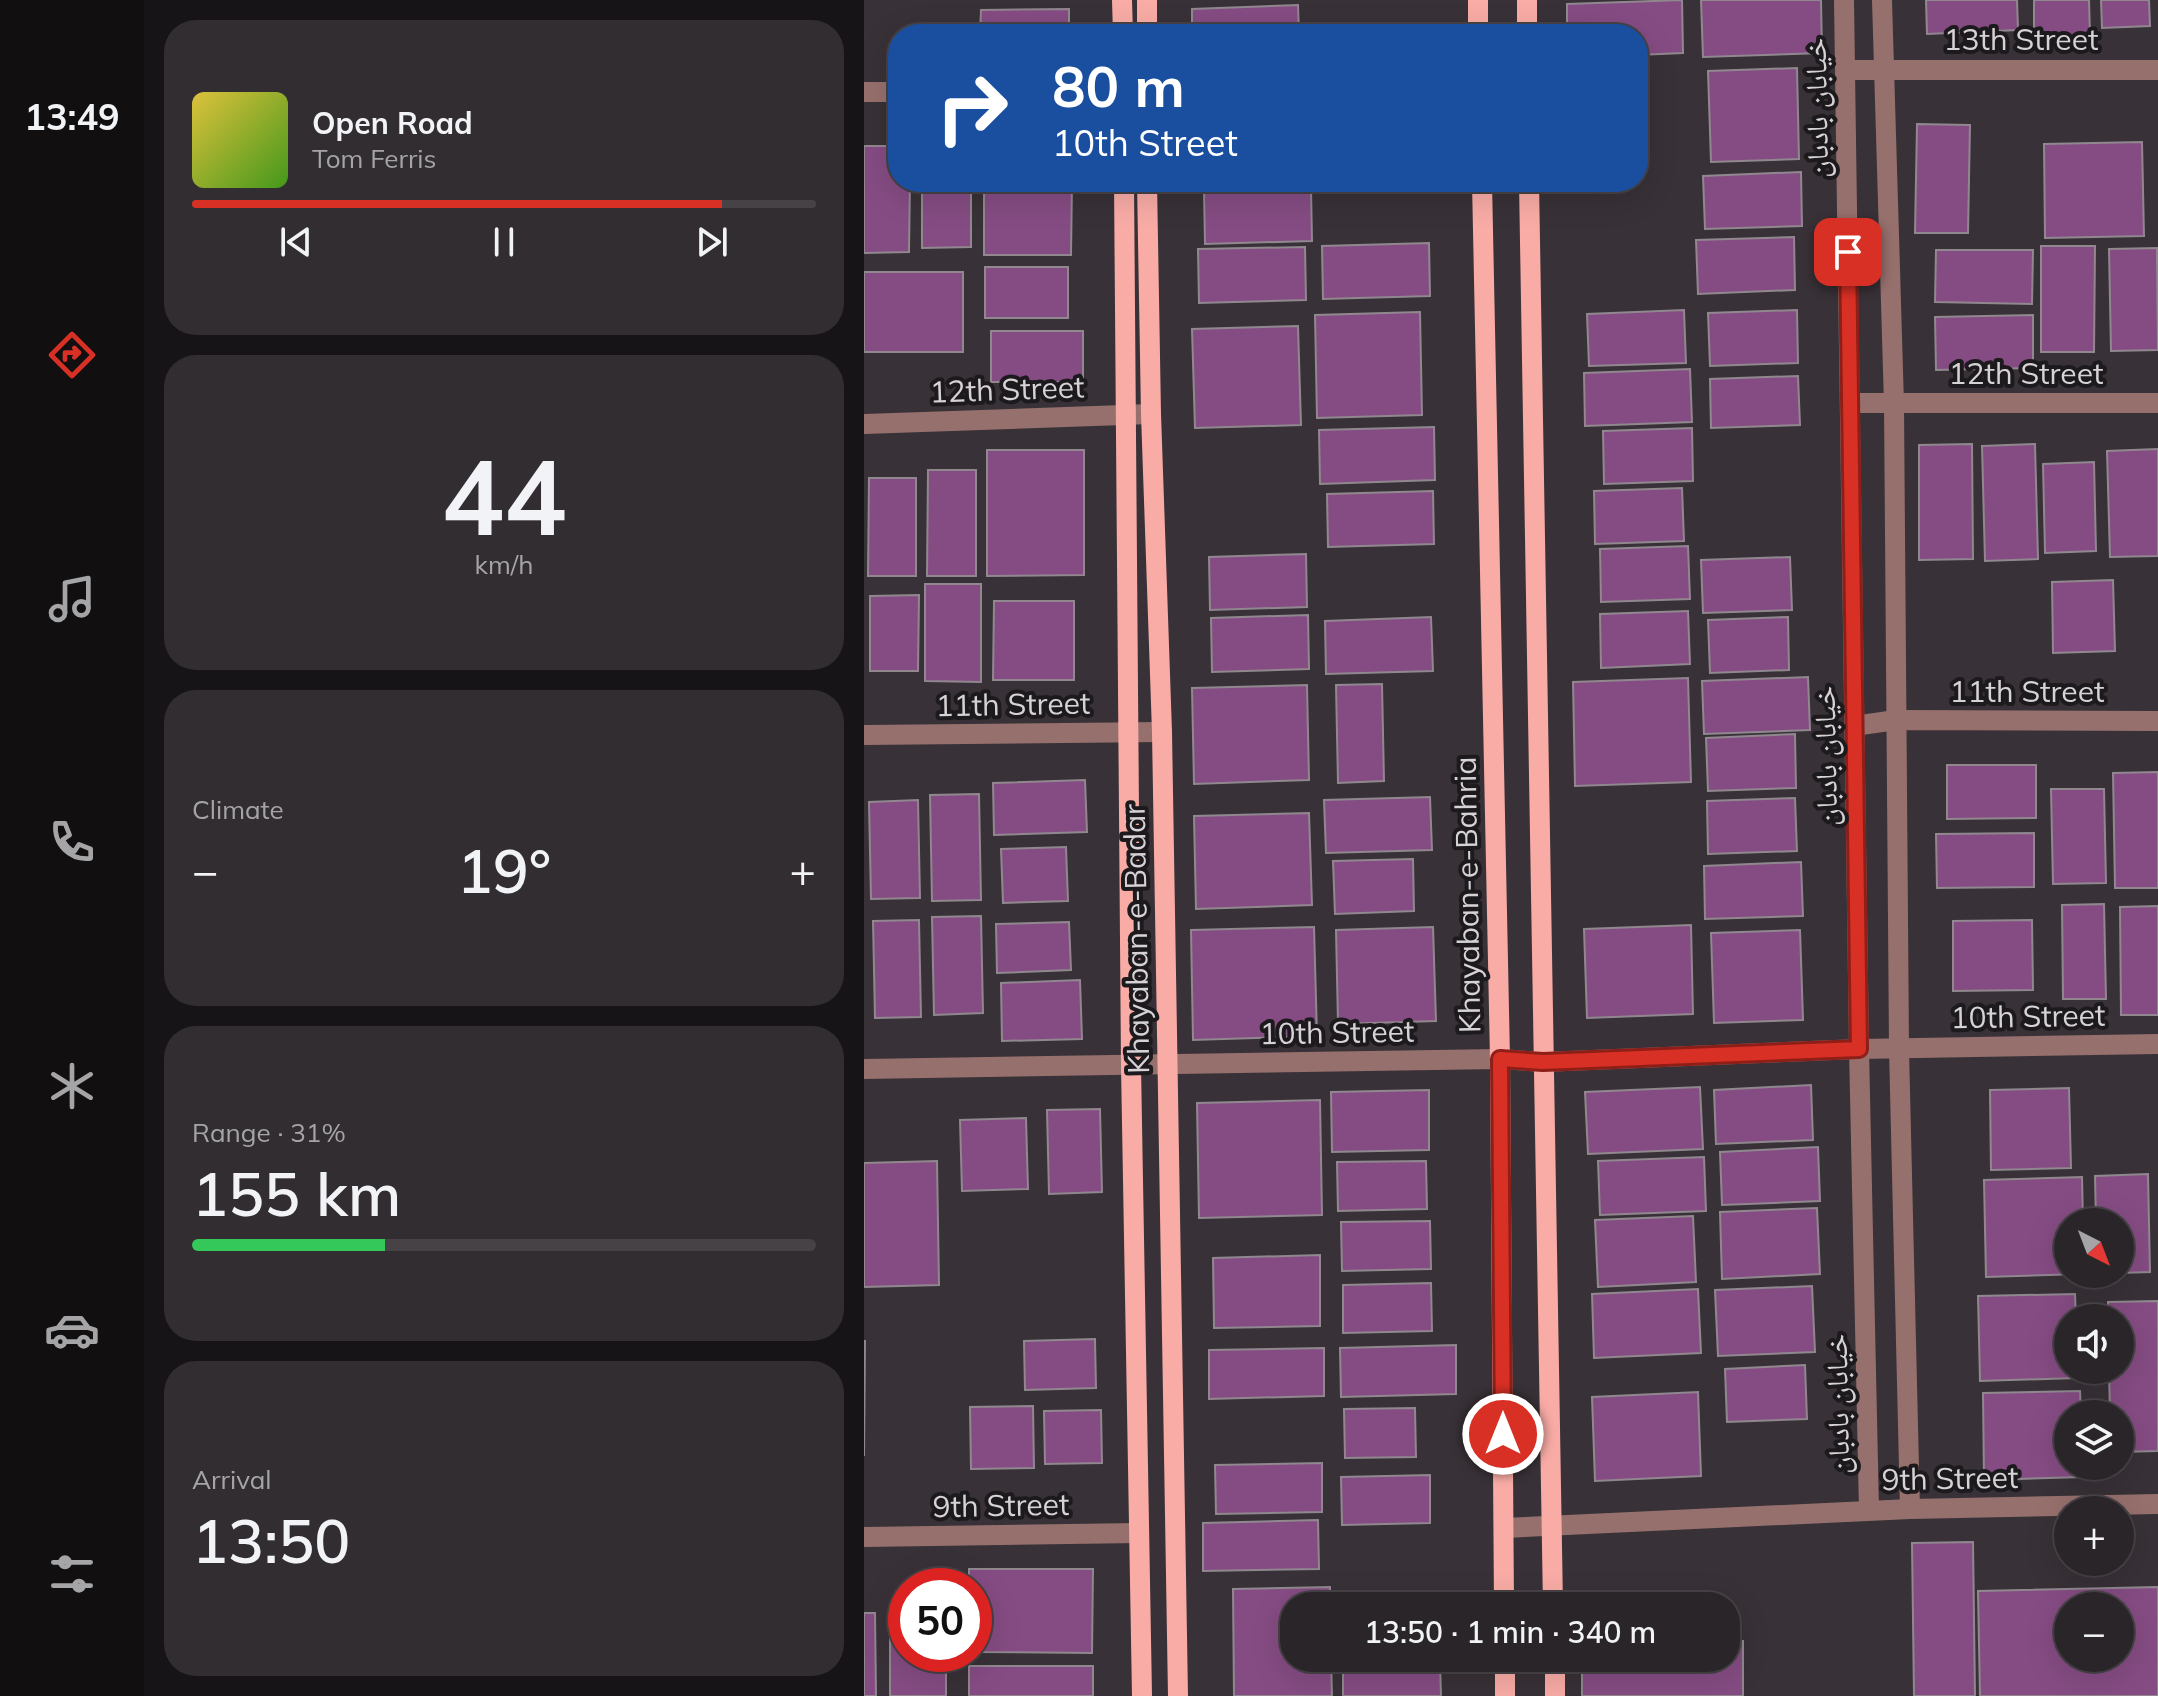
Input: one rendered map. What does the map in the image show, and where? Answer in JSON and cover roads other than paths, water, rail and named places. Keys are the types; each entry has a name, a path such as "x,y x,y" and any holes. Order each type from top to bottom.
{"main road":[{"path":"1122,0 1123,24"},
{"path":"1147,0 1147,24"},
{"path":"1478,0 1478,24"},
{"path":"1527,0 1527,24"},
{"name":"Khayaban-e-Badar","path":"1124,192 1131,1066 1142,1696"},
{"name":"Khayaban-e-Badar","path":"1147,192 1162,732 1178,1696"},
{"name":"Khayaban-e-Bahria","path":"1482,192 1500,1059 1504,1592"},
{"path":"1529,192 1553,1592"},
{"path":"1505,1672 1505,1696"},
{"path":"1555,1672 1555,1696"}],"street":[{"name":"خیابان بادبان","path":"1844,0 1869,1510"},
{"path":"1882,0 1894,404 1899,1049 1910,1509"},
{"name":"13th Street","path":"1846,70 2158,70"},
{"path":"864,92 888,92"},
{"name":"12th Street","path":"1851,403 2158,403"},
{"name":"12th Street","path":"864,424 1151,414"},
{"name":"11th Street","path":"1854,726 1896,720 2158,721"},
{"name":"11th Street","path":"864,735 1162,732"},
{"name":"10th Street","path":"864,1069 1500,1059 1543,1062 1859,1049 2158,1044"},
{"name":"9th Street","path":"1504,1528 1869,1510 2158,1504"},
{"name":"9th Street","path":"864,1537 1139,1533"}]}
